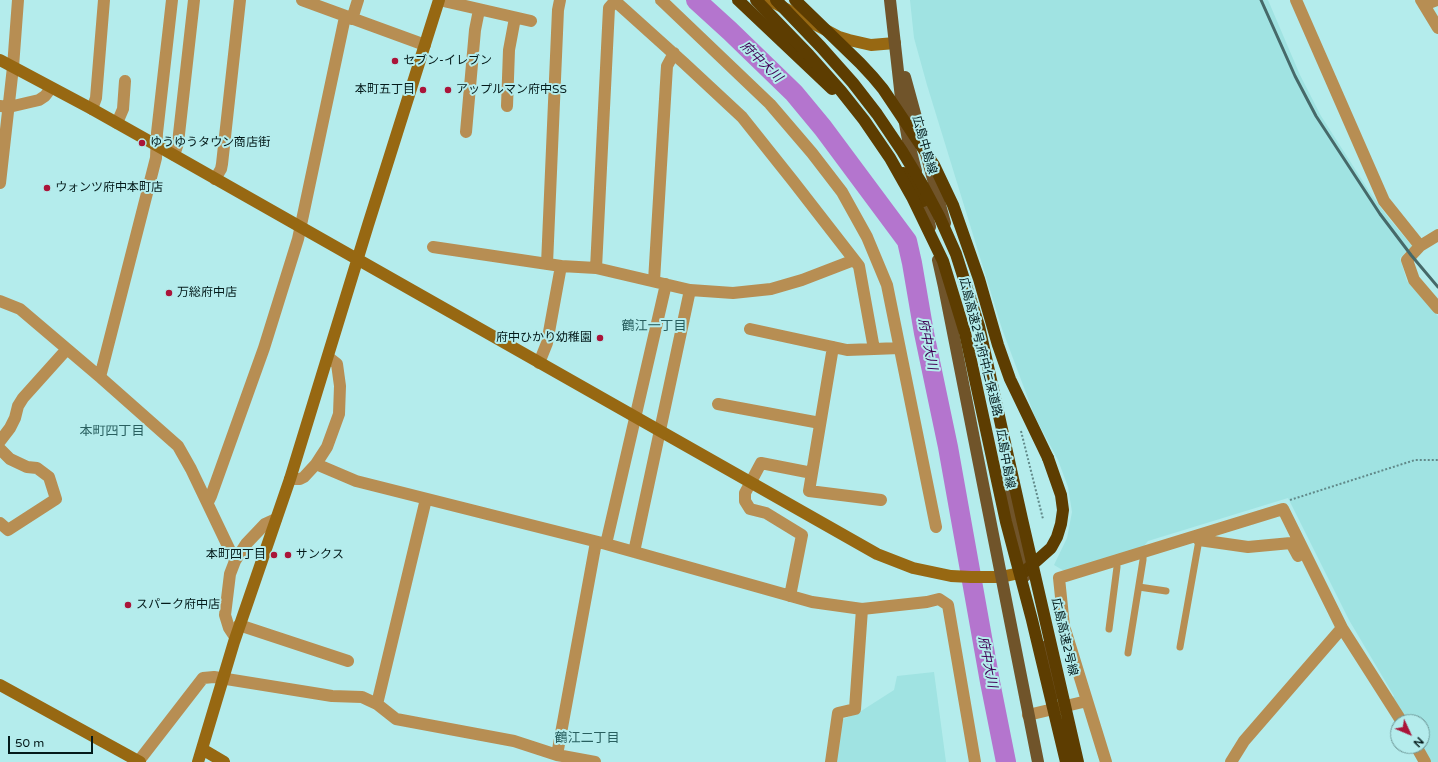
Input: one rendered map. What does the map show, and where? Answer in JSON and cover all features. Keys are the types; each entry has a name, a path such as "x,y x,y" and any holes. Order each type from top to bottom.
{"highway":[{"path":"738,0 830,87 895,161 923,201"},
{"name":"広島高速2号;府中仁保道路","path":"756,0 841,91 864,120 890,158 912,197 942,262 955,298 965,333 1006,522 1034,628 1066,762"},
{"name":"広島高速2号;府中仁保道路","path":"776,0 821,46 877,114 902,151 939,216 956,254 969,290 979,326 1022,519"},
{"path":"795,0 860,63 883,89 934,165 953,204 1010,379 1048,458 1061,495 1063,510 1057,537 1051,548 1024,572"},
{"name":"広島高速2号線","path":"1022,519 1078,762"}],"main road":[{"name":"広島中島線","path":"890,0 902,107 908,140 944,287 995,577 1038,762"},
{"name":"広島中島線","path":"895,43 995,401 1024,572 1060,707 1069,762"}],"street":[{"path":"0,183 4,106 13,68 18,0"},
{"path":"92,109 96,98 104,0"},
{"path":"100,377 156,158 156,145 172,0"},
{"path":"174,155 178,143 194,0"},
{"path":"216,179 222,164 240,0"},
{"path":"302,0 425,45"},
{"path":"208,502 264,348 298,239 349,18 358,0"},
{"path":"198,762 235,637 290,479 439,0 531,21"},
{"path":"547,264 558,10 560,0"},
{"path":"596,268 609,8 614,0 742,117 859,266 874,348"},
{"path":"662,0 770,104 812,153 842,192 867,237 887,285 936,527"},
{"path":"769,0 839,37 871,45 895,43"},
{"path":"1296,0 1384,201 1420,246"},
{"path":"1437,0 1423,3 1438,28"},
{"path":"466,132 475,30 479,10"},
{"path":"507,106 509,50 515,18"},
{"path":"557,754 601,543 636,418 660,282 667,66 674,54"},
{"path":"0,60 174,155 877,554 909,567 966,577 995,577 1024,572"},
{"path":"117,123 123,109 125,81"},
{"path":"4,106 39,100 52,88"},
{"path":"1438,235 1420,246 1407,260 1414,280 1438,308"},
{"path":"432,247 561,266 596,268 690,290 733,293 771,289 802,280 854,260"},
{"path":"539,363 547,343 561,266"},
{"path":"634,552 690,290"},
{"path":"0,301 20,309 178,446 192,469 235,561"},
{"path":"750,328 847,350 899,348"},
{"path":"832,347 809,491 881,500"},
{"path":"0,441 10,428 15,418 18,406 23,398 67,349"},
{"path":"290,479 300,479 304,477 316,464 327,446 339,414 340,386 337,364 328,357"},
{"path":"718,404 820,423"},
{"path":"0,449 10,459 27,467 37,468 49,477 56,499 8,530 0,523"},
{"path":"790,596 802,535 766,513 750,509 745,501 745,493 761,463 812,473"},
{"path":"316,464 356,481 601,543 812,602 862,609 926,602 939,599 948,605 975,762"},
{"path":"377,704 426,499"},
{"path":"1106,762 1064,626 1059,578 1143,552 1198,538 1283,509 1342,628 1397,714"},
{"path":"235,637 228,628 225,615 230,574 235,561 246,544 265,524 276,519"},
{"path":"1198,538 1248,548 1291,543 1298,556"},
{"path":"830,762 838,713 855,709 862,609"},
{"path":"240,625 348,661"},
{"path":"1231,762 1244,741 1342,628"},
{"path":"0,685 139,762 203,678 223,679 332,696 362,697 377,704 396,719 514,741 557,754 595,762"},
{"path":"1028,715 1087,701"},
{"path":"202,749 224,762"}],"lane":[{"path":"1180,647 1198,538"},
{"path":"1128,654 1143,552"},
{"path":"1109,629 1117,567 1116,560"},
{"path":"1139,587 1166,591"}],"path":[{"path":"1021,431 1043,519"},
{"path":"1287,500 1415,460 1438,460"}],"shaded area":[{"path":"910,0 1268,0 1300,75 1321,116 1371,194 1412,246 1400,258 1407,281 1438,316 1438,762 1430,762 1426,754 1430,754 1430,714 1401,714 1391,698 1394,696 1349,620 1288,498 1148,541 1141,550 1066,572 1054,565 1067,538 1072,512 1068,487 1058,460 1035,417 1002,329 914,38"},
{"path":"934,672 946,762 834,762 841,720 858,713 894,690 897,676"}],"waterway":[{"name":"府中大川","path":"696,0 794,93 823,128 907,241 924,333 948,447 990,682 1006,762"}],"railway":[{"path":"1261,0 1295,76 1316,116 1380,214 1411,255 1438,287"}],"place":[{"name":"セブン-イレブン","path":"395,61"},
{"name":"本町五丁目","path":"423,90"},
{"name":"アップルマン府中SS","path":"448,90"},
{"name":"ゆうゆうタウン商店街","path":"142,143"},
{"name":"ウォンツ府中本町店","path":"47,188"},
{"name":"万総府中店","path":"169,293"},
{"name":"府中ひかり幼稚園","path":"600,338"},
{"name":"本町四丁目","path":"274,555"},
{"name":"サンクス","path":"288,555"},
{"name":"スパーク府中店","path":"128,605"}],"district":[{"name":"鶴江一丁目","path":"654,327"},
{"name":"本町四丁目","path":"112,432"},
{"name":"鶴江二丁目","path":"587,739"}]}
